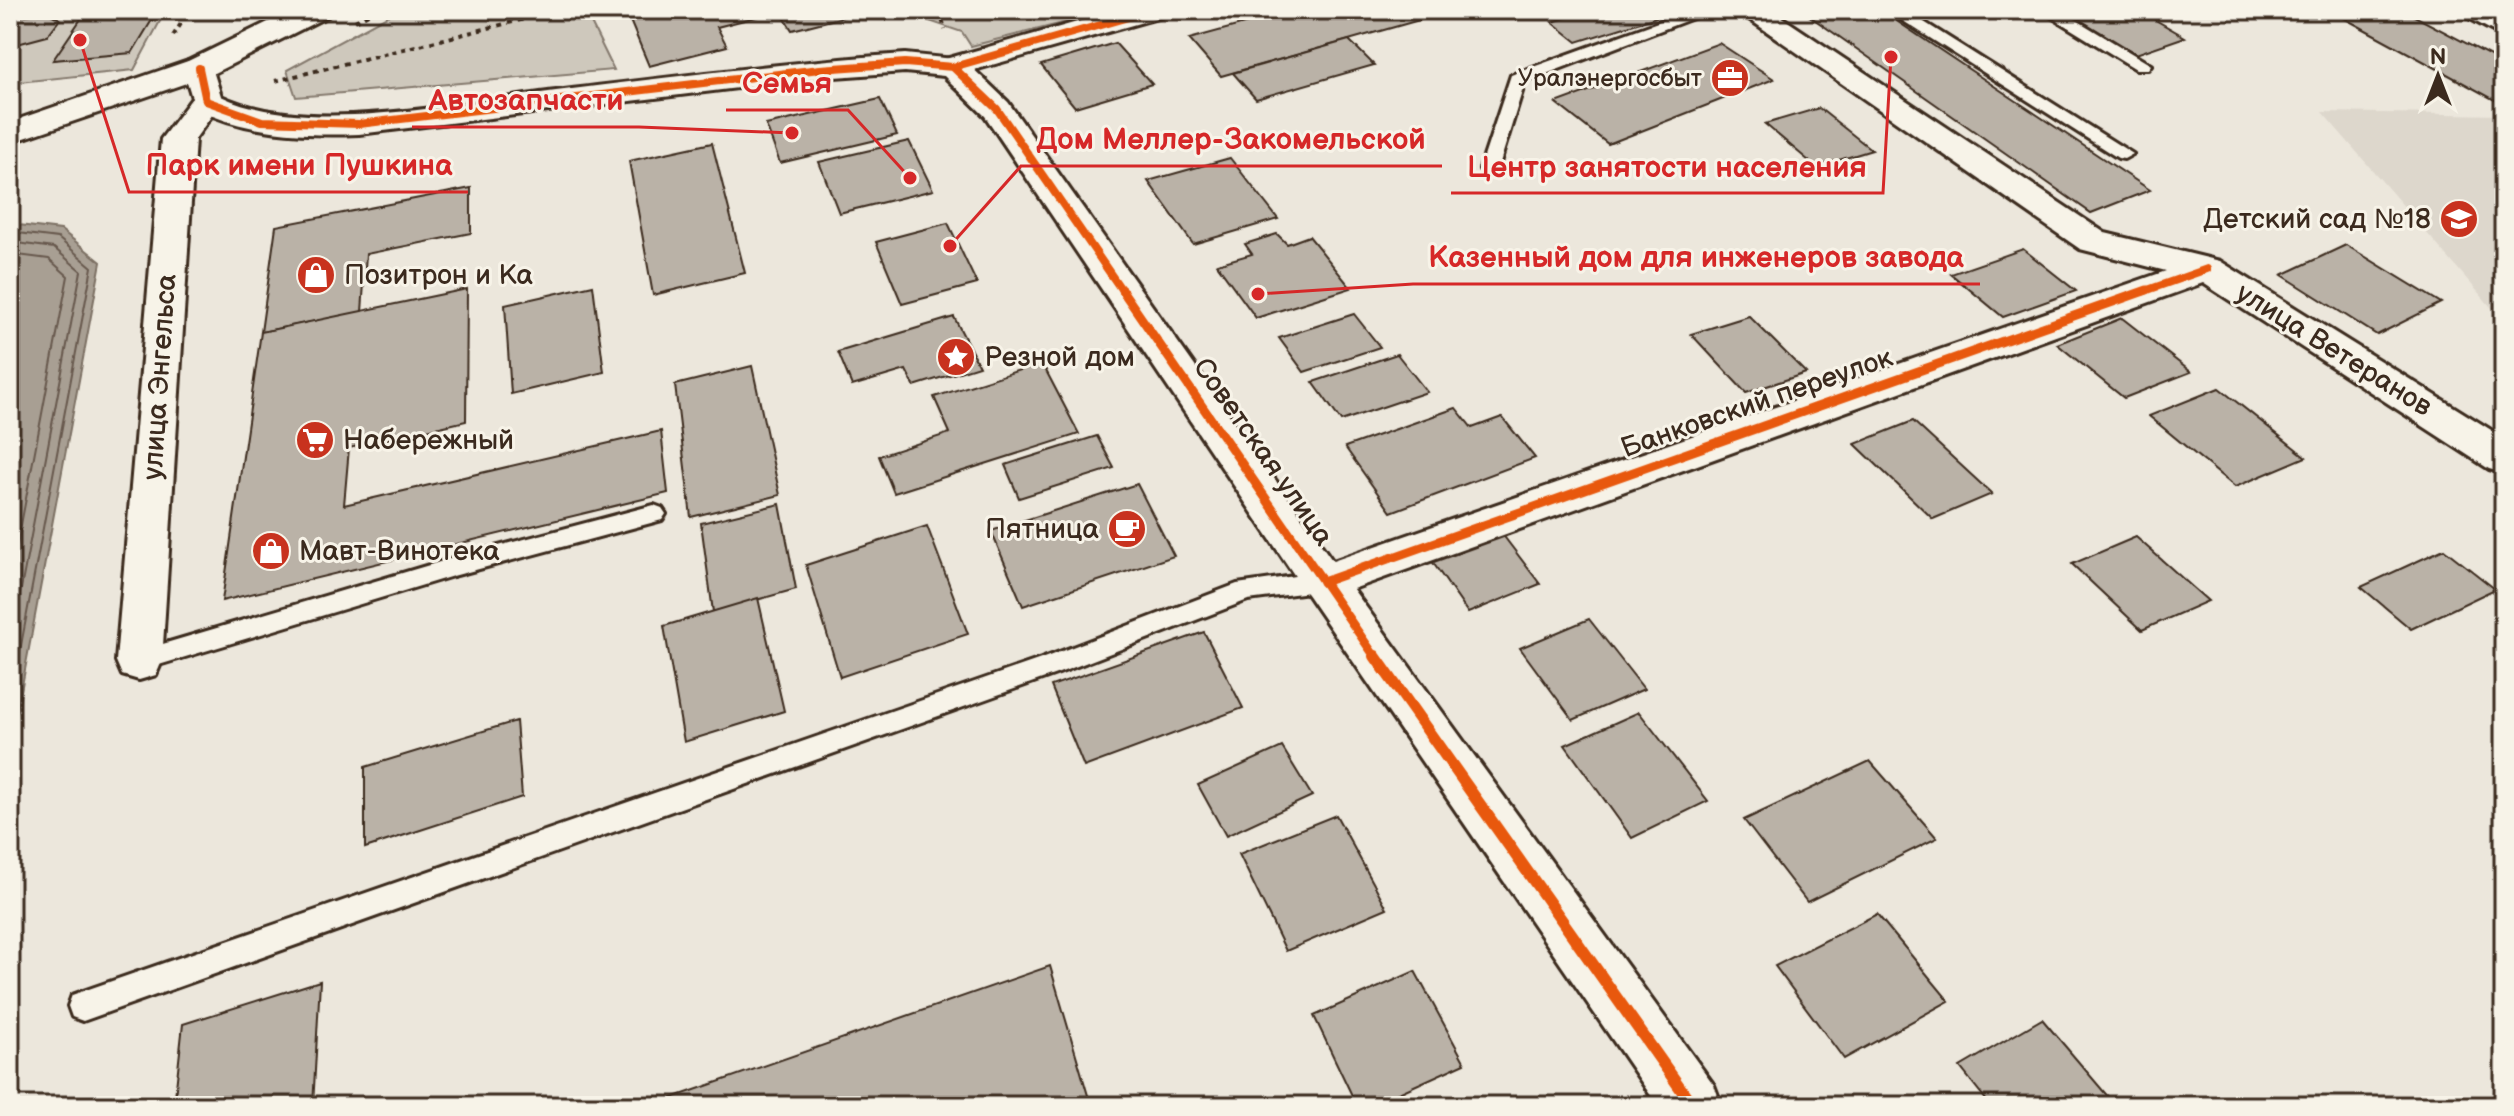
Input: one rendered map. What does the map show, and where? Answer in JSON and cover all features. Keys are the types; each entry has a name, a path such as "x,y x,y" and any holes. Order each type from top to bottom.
{"street":[{"path":"10,133 202,85 317,10"},
{"path":"202,85 230,115 262,122 346,124 820,69 905,63 949,49 1153,10"},
{"name":"улица Ветеранов","path":"1751,10 2093,241 2207,269 2504,458"},
{"name":"Советская улица","path":"949,49 997,109 1323,582 1693,1106"},
{"name":"улица Энгельса","path":"139,661 178,139 202,85"},
{"name":"Банковский переулок","path":"1323,582 2207,269"}],"lane":[{"path":"1489,169 1517,79 1706,10"},
{"path":"1894,10 2124,154"},
{"path":"2048,10 2142,65"},
{"path":"2462,10 2504,32"},
{"path":"139,661 453,567 654,514"},
{"path":"83,1006 1050,666 1246,591 1323,582"}],"path":[{"path":"170,40 190,10"},
{"path":"274,81 561,10"},
{"path":"940,10 949,49"}],"shaded area":[{"path":"10,10 166,10 134,70 10,83"},
{"path":"398,10 432,14 439,10 594,10 589,19 614,70 296,97 287,70"},
{"path":"897,10 1115,10 971,46 962,32"},
{"name":"Детский сад №18","path":"2322,112 2504,115 2504,322"}],"water":[{"path":"10,224 61,230 101,262 10,750"}],"building":[{"path":"87,10 158,10 132,53 53,60"},
{"path":"857,10 859,13 792,30 780,11 717,27 727,46 649,66 626,11"},
{"path":"1296,10 1431,10 1437,15 1221,76 1189,39"},
{"path":"1592,10 1679,10 1577,42 1552,22"},
{"path":"1801,10 1880,10 2150,190 2091,213"},
{"path":"2063,10 2138,10 2185,37 2136,54"},
{"path":"2329,10 2403,10 2504,63 2504,105"},
{"path":"47,12 60,19 47,36 10,46 10,17"},
{"path":"1349,40 1374,65 1256,99 1233,73"},
{"path":"1115,43 1152,84 1075,107 1041,65"},
{"path":"1719,43 1774,79 1608,144 1556,103"},
{"path":"880,99 897,135 780,163 766,125"},
{"path":"1819,108 1872,150 1816,167 1765,124"},
{"path":"909,141 933,190 839,213 819,162"},
{"path":"712,143 745,273 653,295 629,161"},
{"path":"1230,158 1278,219 1193,244 1148,181"},
{"path":"471,188 471,233 366,254 362,312 261,332 276,226"},
{"path":"948,223 977,284 902,304 876,242"},
{"path":"1277,234 1287,244 1309,236 1351,288 1256,318 1217,264 1252,254 1245,244"},
{"path":"2346,245 2441,303 2377,335 2282,275"},
{"path":"2023,249 2076,291 2003,317 1951,274"},
{"path":"593,285 604,372 511,394 505,305"},
{"name":"Набережный","path":"467,289 466,421 349,448 344,505 661,431 668,493 222,601 261,332"},
{"path":"1354,314 1380,347 1304,372 1279,338"},
{"path":"1749,316 1806,373 1746,393 1691,334"},
{"path":"954,317 979,366 914,386 906,370 852,386 838,352"},
{"path":"2122,318 2191,372 2124,398 2057,344"},
{"path":"1397,354 1427,392 1341,421 1313,382"},
{"path":"1042,363 1079,434 894,493 879,456 950,433 934,397"},
{"path":"752,366 780,495 691,517 675,385"},
{"path":"2219,388 2306,457 2235,487 2149,416"},
{"path":"1456,408 1472,428 1502,417 1535,458 1391,512 1345,447"},
{"path":"1913,421 1992,494 1933,519 1855,444"},
{"path":"1097,436 1114,468 1019,498 1005,465"},
{"path":"1137,484 1174,556 1023,606 991,531"},
{"path":"780,504 796,589 713,612 701,523"},
{"path":"927,526 968,634 840,677 806,565"},
{"path":"1499,530 1540,584 1468,613 1429,557"},
{"path":"2136,537 2208,601 2142,630 2072,564"},
{"path":"2444,549 2495,589 2411,629 2361,587"},
{"path":"758,598 784,711 684,742 664,626"},
{"path":"1589,619 1644,689 1573,720 1520,648"},
{"path":"1204,632 1243,708 1084,767 1051,686"},
{"path":"1639,712 1708,801 1632,838 1565,745"},
{"path":"516,721 522,797 365,848 365,767"},
{"path":"1282,747 1312,796 1226,836 1198,785"},
{"path":"1870,761 1937,838 1807,902 1744,820"},
{"path":"1336,815 1387,908 1286,951 1239,854"},
{"path":"1877,914 1949,1001 1844,1059 1775,966"},
{"path":"1050,966 1089,1099 1071,1106 649,1106"},
{"path":"1415,971 1465,1063 1370,1106 1357,1106 1314,1016"},
{"path":"320,981 313,1106 174,1106 183,1024"},
{"path":"2042,1019 2116,1106 1991,1106 1960,1067"}],"cycle path":[{"path":"199,68 206,101 224,110 281,123 359,124 820,69 905,63 953,67 1153,10"},
{"path":"953,67 997,109 1323,582 1693,1106"},
{"path":"1323,582 2207,269"}],"place":[{"name":"Парк имени Пушкина","path":"80,40"},
{"name":"Центр занятости населения","path":"1891,57"},
{"name":"Уралэнергосбыт","path":"1730,78"},
{"name":"Автозапчасти","path":"792,133"},
{"name":"Семья","path":"910,178"},
{"name":"Детский сад №18","path":"2459,219"},
{"name":"Дом Меллер-Закомельской","path":"950,246"},
{"name":"Позитрон и Ка","path":"316,275"},
{"name":"Казенный дом для инженеров завода","path":"1258,294"},
{"name":"Резной дом","path":"956,357"},
{"name":"Набережный","path":"315,440"},
{"name":"Пятница","path":"1127,529"},
{"name":"Мавт-Винотека","path":"271,551"}]}
